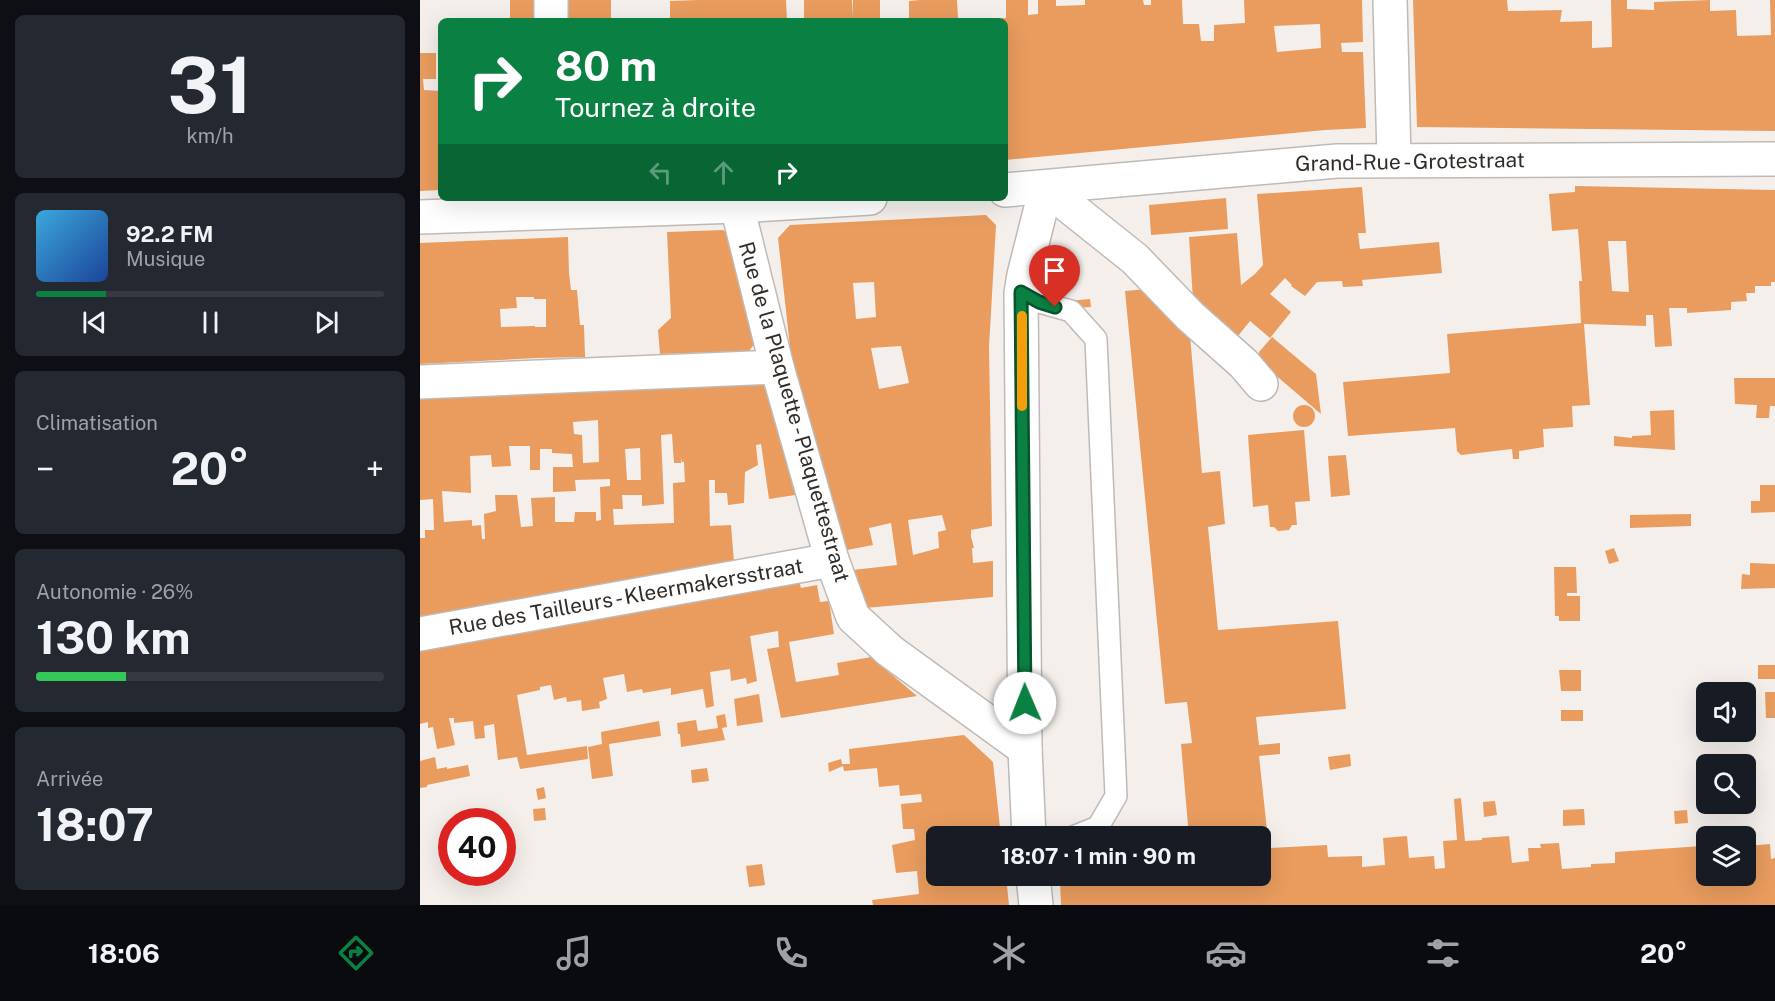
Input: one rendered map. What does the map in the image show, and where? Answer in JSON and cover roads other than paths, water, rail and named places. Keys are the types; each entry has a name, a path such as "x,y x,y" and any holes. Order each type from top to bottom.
{"street":[{"path":"551,0 551,18"},
{"path":"1390,0 1394,159"},
{"name":"Grand-Rue - Grotestraat","path":"1008,190 1306,162 1394,159 1775,159"},
{"path":"1028,826 1025,749 1021,292 1046,188 1135,259 1190,316 1244,364 1261,384"},
{"path":"420,217 551,205 737,206 820,201"},
{"name":"Rue de la Plaquette - Plaquettestraat","path":"737,206 777,367 832,560 854,617 890,651 1025,749"},
{"path":"420,382 777,367"},
{"name":"Rue des Tailleurs - Kleermakersstraat","path":"420,634 832,560"},
{"path":"1034,886 1036,905"}],"lane":[{"path":"1021,292 1039,302 1071,311 1096,339 1116,796 1099,826"}]}
